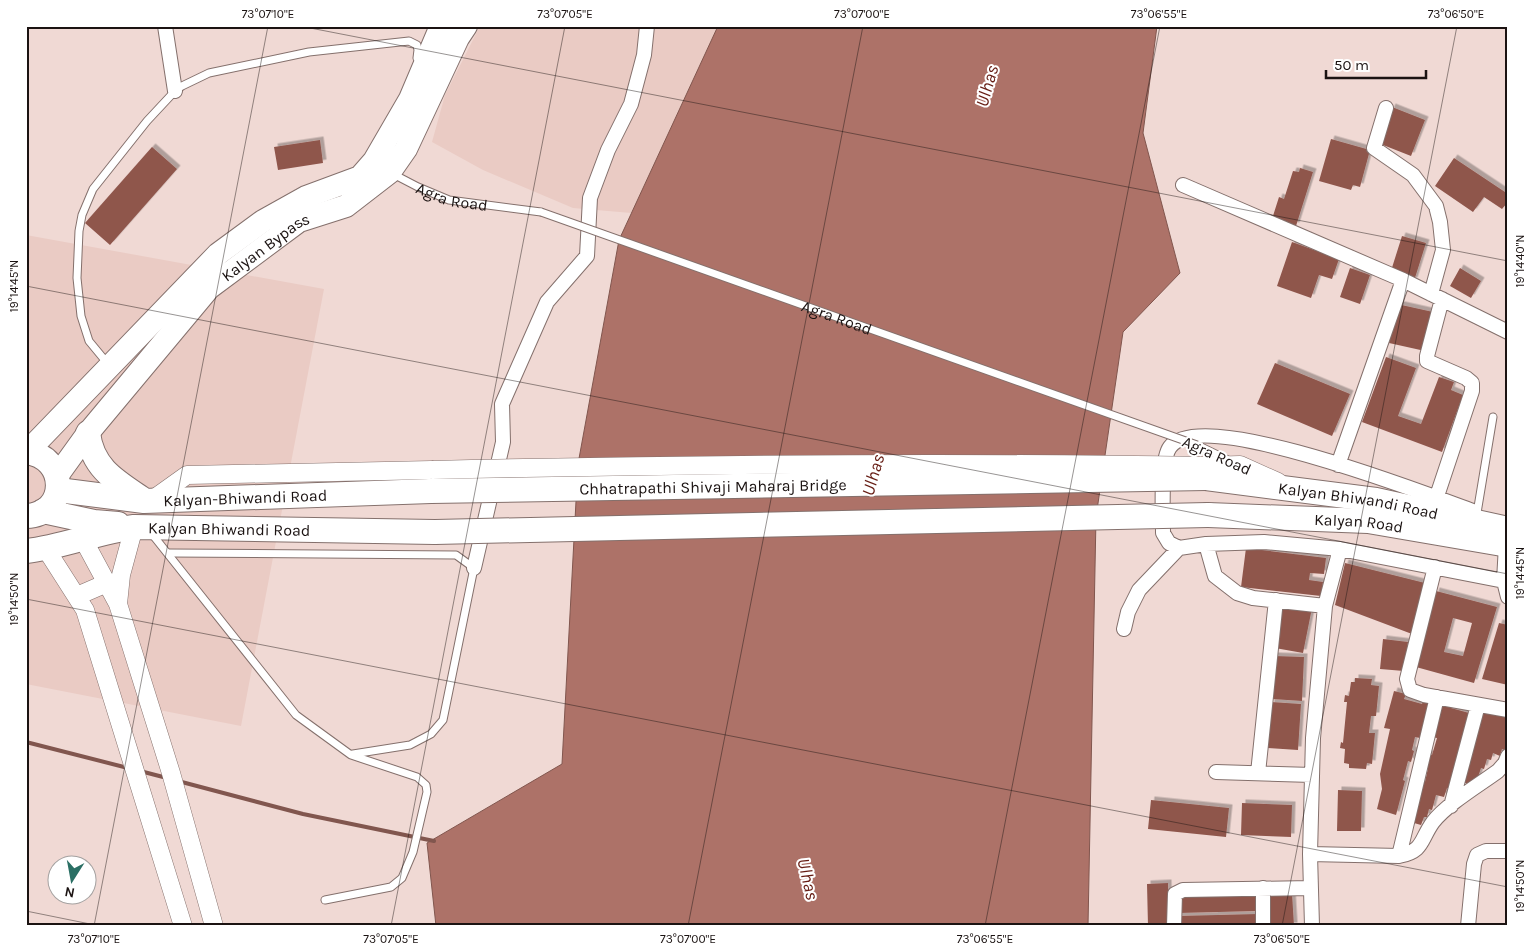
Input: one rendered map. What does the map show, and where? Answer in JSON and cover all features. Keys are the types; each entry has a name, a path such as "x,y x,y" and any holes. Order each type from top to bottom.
{"highway":[{"path":"88,433 89,444 98,465 114,480 148,500"},
{"path":"27,452 37,454 46,459 53,466 58,483 54,500 35,514"},
{"name":"Kalyan Bhiwandi Road","path":"1206,472 1296,490 1376,500 1474,524 1507,540"},
{"name":"Chhatrapathi Shivaji Maharaj Bridge","path":"432,480 1206,472"},
{"name":"Kalyan-Bhiwandi Road","path":"58,483 148,500 432,480"},
{"path":"35,514 140,527"},
{"name":"Kalyan Road","path":"436,532 1208,516 1474,524"},
{"name":"Kalyan Bhiwandi Road","path":"36,550 109,530 140,527 436,532"}],"main road":[{"name":"Kalyan Bypass","path":"58,483 88,433 209,288 299,221 346,206 382,166 410,89 442,26"},
{"name":"Kalyan Bypass","path":"27,452 218,254 263,221 306,196 360,177 382,166 406,149 458,38 466,26"}],"street":[{"path":"165,26 175,91"},
{"path":"474,568 502,442 502,404 547,302 587,256 590,198 608,150 631,104 644,55 647,26"},
{"path":"1386,108 1374,148 1413,175 1436,206 1440,222 1443,250 1427,361 1466,378 1472,383 1472,391 1436,498"},
{"path":"1183,185 1403,280 1508,332"},
{"path":"1338,465 1403,280"},
{"path":"1474,524 1436,498 1338,465 1273,446 1232,438 1208,436 1186,439 1171,445 1164,458 1163,533 1169,543 1179,548 1206,544 1264,542 1340,549 1504,581"},
{"path":"1206,472 1240,465"},
{"name":"Agra Road","path":"1240,465 1296,490"},
{"path":"118,604 121,575 140,527"},
{"path":"83,538 118,604 173,780 214,926"},
{"path":"1507,540 1504,581 1508,598"},
{"path":"1206,544 1215,576 1238,593 1253,598 1325,606"},
{"path":"1124,629 1128,612 1138,590 1179,548"},
{"path":"1312,926 1310,861 1313,738 1325,606 1340,549"},
{"path":"36,550 76,596 85,610 183,926"},
{"path":"1435,567 1406,679 1410,690 1508,710"},
{"path":"76,596 107,583"},
{"path":"1258,773 1276,600"},
{"path":"1399,856 1437,697"},
{"path":"1451,806 1478,705"},
{"path":"1310,861 1399,856 1412,853 1418,848 1438,815 1498,771 1508,756"},
{"path":"1216,772 1312,775"},
{"path":"1468,926 1474,864 1477,855 1486,851 1508,851"},
{"path":"1174,926 1174,901 1175,894 1178,891 1311,886"},
{"path":"1263,888 1264,926"}],"lane":[{"path":"109,366 89,341 81,316 77,278 79,232 82,215 93,188 146,121 175,91 209,73 309,52 410,42 417,45 415,65"},
{"name":"Agra Road","path":"382,166 418,187 449,200 541,212 1197,445 1240,465"},
{"path":"1474,524 1493,417"},
{"path":"140,527 169,553 296,715 351,754 417,777 426,785 427,792 413,852 402,878 392,887 325,900"},
{"path":"169,553 456,555 474,568 443,720 431,734 410,745 351,754"}],"shaded area":[{"path":"480,26 737,26 643,214 573,208 483,170 432,142 445,95"},
{"path":"26,235 324,289 241,726 26,684"}],"water":[{"name":"Ulhas","path":"718,26 1157,26 1143,133 1180,273 1123,332 1096,517 1088,926 436,926 427,843 562,764 578,464 619,240"}],"building":[{"path":"1392,107 1425,120 1411,156 1378,143"},
{"path":"1331,139 1370,150 1360,187 1353,185 1351,190 1319,181"},
{"path":"320,140 323,163 278,170 274,147"},
{"path":"152,147 177,169 110,245 85,223"},
{"path":"1454,158 1508,194 1508,202 1502,209 1484,197 1473,212 1435,186"},
{"path":"1300,168 1313,172 1296,226 1272,219 1279,197 1284,199 1293,171 1299,172"},
{"path":"1402,236 1426,243 1414,281 1390,274"},
{"path":"1292,242 1339,259 1332,279 1319,275 1311,298 1277,286"},
{"path":"1350,268 1370,275 1360,304 1340,297"},
{"path":"1460,268 1481,281 1471,298 1450,286"},
{"path":"1397,304 1433,312 1425,351 1389,343"},
{"path":"1386,357 1416,368 1398,416 1421,424 1439,377 1454,382 1451,390 1463,395 1442,452 1362,422"},
{"path":"1275,363 1350,394 1332,436 1257,404"},
{"path":"1246,548 1326,558 1324,574 1310,573 1309,580 1323,582 1321,596 1241,587"},
{"path":"1345,563 1425,583 1412,634 1335,605"},
{"path":"1436,591 1497,607 1474,683 1416,667","holes":["1453,618 1472,623 1463,656 1444,652"]},
{"path":"1283,603 1312,608 1303,653 1275,648"},
{"path":"1499,623 1508,625 1508,685 1482,679"},
{"path":"1383,639 1408,642 1404,671 1380,669"},
{"path":"1274,656 1304,657 1302,701 1272,699"},
{"path":"1355,678 1372,679 1371,685 1379,686 1376,716 1371,716 1369,733 1375,733 1372,764 1367,763 1366,769 1349,768 1349,764 1344,763 1345,749 1340,748 1341,742 1343,743 1347,702 1344,702 1345,695 1349,696 1351,682 1355,682"},
{"path":"1394,691 1406,694 1404,699 1422,704 1424,699 1431,701 1420,738 1415,737 1412,750 1414,751 1411,762 1408,761 1396,815 1377,809 1382,789 1380,774 1390,729 1384,728"},
{"path":"1441,700 1452,703 1451,708 1469,713 1449,789 1447,788 1444,797 1436,795 1432,810 1429,809 1427,817 1424,817 1421,825 1414,823 1415,820 1409,819 1419,780 1425,782 1428,768 1422,766 1426,753 1432,755 1437,738 1431,737"},
{"path":"1271,702 1301,704 1298,750 1268,748"},
{"path":"1481,707 1508,713 1508,748 1507,751 1502,749 1500,756 1493,753 1491,760 1487,759 1484,769 1481,768 1477,780 1474,779 1472,785 1459,781"},
{"path":"1338,790 1362,791 1361,831 1337,831"},
{"path":"1151,800 1229,808 1226,837 1148,829"},
{"path":"1242,803 1292,805 1291,837 1241,835"},
{"path":"1168,883 1169,926 1148,926 1147,884"},
{"path":"1257,890 1258,911 1179,913 1179,892"},
{"path":"1292,893 1294,926 1268,926 1266,895"},
{"path":"1258,914 1259,926 1178,926 1178,916"}],"waterway":[{"path":"26,742 128,768"},
{"path":"140,771 167,778"},
{"path":"178,781 303,814 434,841"}]}
